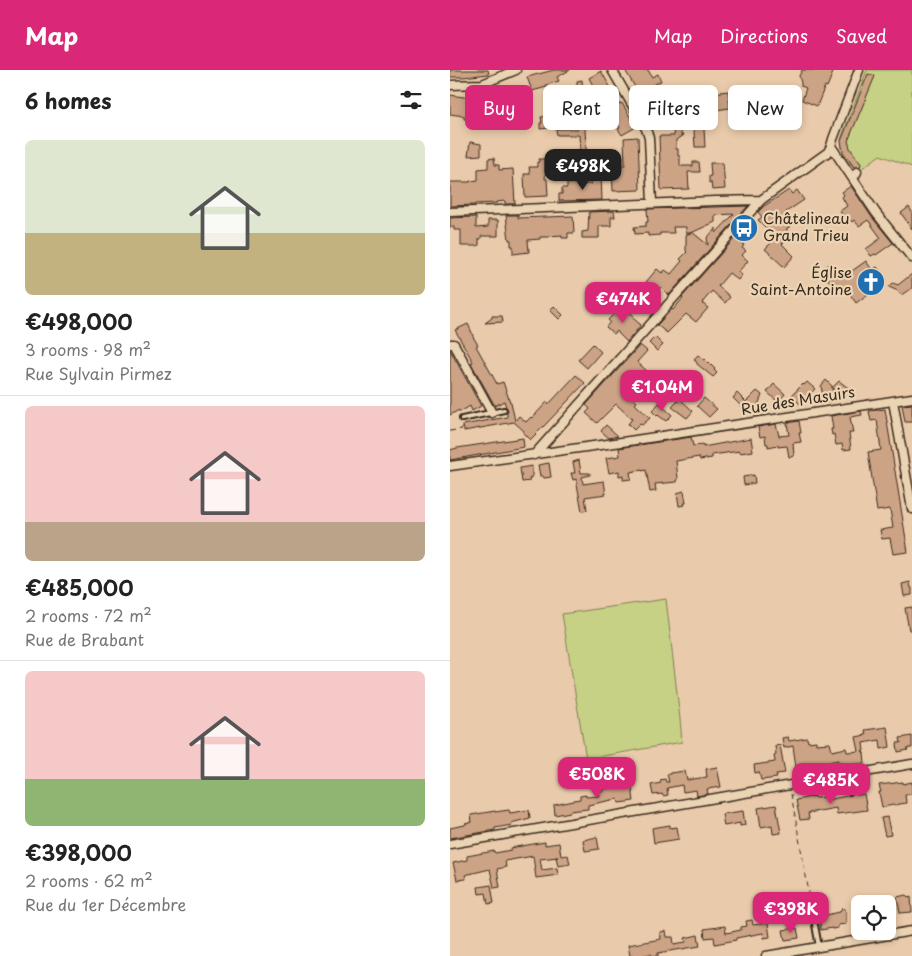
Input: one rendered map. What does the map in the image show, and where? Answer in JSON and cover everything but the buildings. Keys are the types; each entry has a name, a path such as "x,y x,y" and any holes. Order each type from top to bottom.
{"street":[{"path":"450,85 482,84 505,72 516,70"},
{"path":"612,70 646,128 649,138 652,203"},
{"path":"534,454 762,200 828,152 859,70"},
{"path":"831,146 855,176 876,213 911,255"},
{"path":"450,212 762,200"},
{"path":"450,344 454,344 492,413"},
{"name":"Rue des Masuirs","path":"450,466 912,398"},
{"path":"893,401 912,509"},
{"path":"450,844 912,764"},
{"path":"766,956 912,931"}],"lane":[{"path":"462,419 504,410"},
{"path":"815,925 819,947"}],"path":[{"path":"450,431 462,429 462,419"},
{"path":"790,786 815,925"}],"green space":[{"path":"867,70 912,70 912,167 880,155 857,172 843,154 841,139"},
{"path":"666,599 682,742 586,759 562,614"}],"place":[{"name":"Châtelineau Grand Trieu","path":"744,228"},
{"name":"Église Saint-Antoine","path":"871,282"}]}
